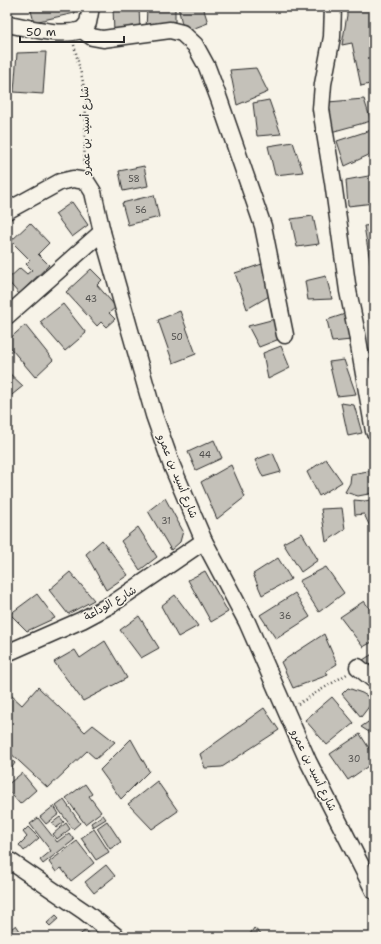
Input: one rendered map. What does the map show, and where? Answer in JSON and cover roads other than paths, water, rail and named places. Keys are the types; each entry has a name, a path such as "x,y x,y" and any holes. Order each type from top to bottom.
{"street":[{"path":"76,32 88,23 91,7"},
{"path":"333,7 332,37 323,84 321,109 348,291 358,334 367,400 374,431"},
{"path":"7,24 59,33 76,32 103,39 170,30 182,33 195,45 207,67 219,98 263,226 285,335"},
{"name":"شارع أسيد بن عمرو","path":"7,211 60,182 73,179 86,181 93,192 102,232 162,440 204,541 247,622 308,761 374,891"},
{"path":"7,316 102,232"},
{"name":"شارع الوداعة","path":"7,653 82,620 112,604 204,541"},
{"path":"358,667 374,680"},
{"path":"7,859 85,912 117,937"}]}
